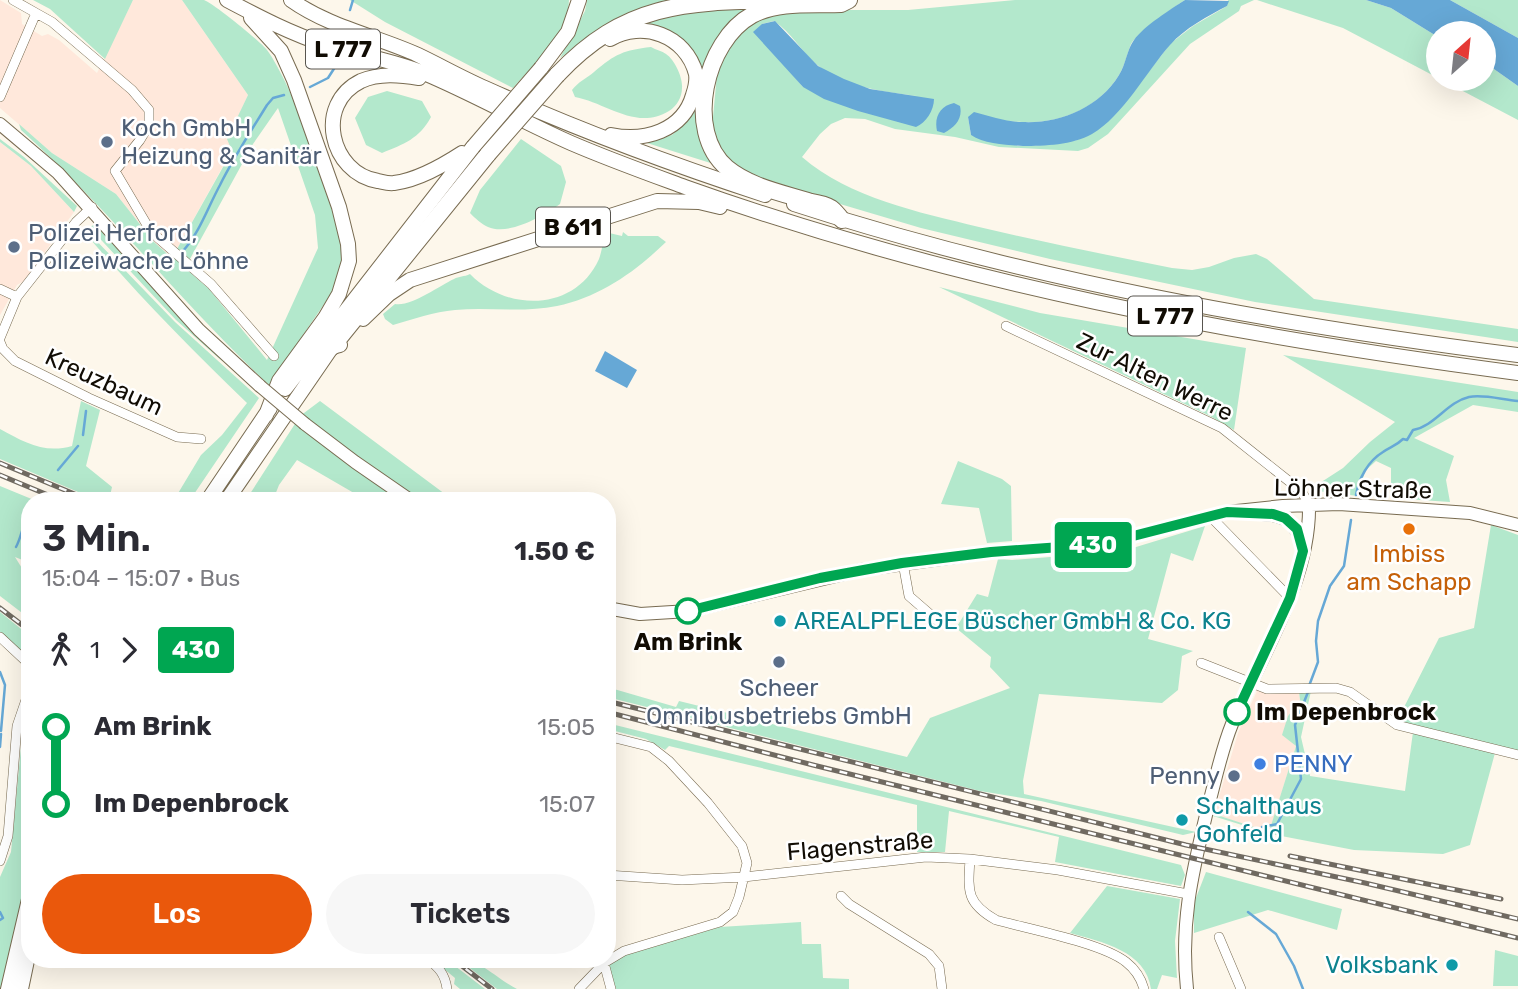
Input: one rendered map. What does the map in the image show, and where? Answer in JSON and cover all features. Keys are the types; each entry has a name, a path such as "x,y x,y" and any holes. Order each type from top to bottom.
{"highway":[{"name":"L 777","path":"227,0 265,20 323,44 424,73 585,148 685,187 841,239 1023,287 1200,323 1434,362 1518,373"},
{"path":"227,0 258,24 281,51 339,207 348,244 349,261 339,294 326,318 279,381 265,415"},
{"name":"L 777","path":"291,0 310,13 418,55 482,87 575,127 694,172 842,220 1036,270 1208,306 1336,329 1518,355"},
{"path":"213,492 265,415 480,151 598,37 638,16 672,8 713,2 807,0"},
{"path":"842,220 831,208 740,177 717,157 708,139 705,122 710,72 719,50 739,23 775,6 841,4 849,0"},
{"path":"331,347 568,32 579,3"},
{"path":"557,75 618,34 639,30 662,34 675,42 687,56 696,74 690,106 678,121 656,134 615,136 575,127"},
{"path":"462,92 438,83 403,76 382,76 360,82 344,96 332,119 334,141 341,158 352,169 369,180 392,184 480,151"},
{"name":"B 611","path":"232,492 331,347 340,345 389,293 410,280 657,201 699,202 814,236 841,239"},
{"name":"L 777","path":"1475,350 1498,346 1518,349"},
{"path":"8,989 21,933"},
{"path":"20,989 25,968"}],"main road":[{"path":"0,124 58,173 92,208 198,330 305,425 398,492"},
{"path":"1186,989 1184,934 1188,894 1223,752 1250,684 1290,598 1303,551 1309,504"},
{"name":"Löhner Straße","path":"616,610 640,614 688,611 820,578 902,563 991,552 1102,544 1227,512 1309,504 1470,513 1516,525"},
{"path":"1227,512 1273,514 1285,518 1297,529 1303,551"}],"street":[{"path":"13,0 52,22 132,90 149,110 149,125 115,172 157,237 211,284 274,356"},
{"path":"0,97 36,13"},
{"name":"Kreuzbaum","path":"92,208 76,222 17,297 0,340 3,349 15,361 89,398 177,437 201,439"},
{"path":"0,289 17,297"},
{"name":"Zur Alten Werre","path":"1006,326 1222,428 1290,482 1309,504"},
{"path":"1210,516 1290,598"},
{"path":"902,563 909,596 939,622"},
{"path":"0,637 21,657"},
{"path":"1201,663 1267,689 1336,688 1350,692 1397,724 1518,755"},
{"path":"0,861 8,836 17,726 21,714"},
{"path":"616,738 651,747 668,761 708,803 742,846 747,863 733,912 720,922 616,956"},
{"name":"Flagenstraße","path":"616,876 682,880 744,877 926,857 970,859 1058,870 1188,894"},
{"path":"970,859 968,891 981,911 996,920 1108,951 1127,963 1141,978 1144,989"},
{"path":"841,896 849,904 929,954 939,966 942,989"},
{"path":"1219,937 1241,989"},
{"path":"439,968 445,977 447,989"},
{"path":"579,989 599,968"},
{"path":"605,968 611,989"}],"shaded area":[{"path":"0,0 21,13 22,24 42,36 48,34 59,40 97,73 133,0 182,0 248,95 228,139 232,150 172,258 154,242 116,194 52,153 0,108"},
{"path":"0,142 31,166 74,212 24,281 17,285 0,315"},
{"path":"1257,691 1299,692 1300,700 1288,716 1287,738 1296,746 1269,833 1214,814 1238,733"}],"green space":[{"path":"33,0 133,0 105,59 50,9"},
{"path":"182,0 204,0 267,50 289,89 314,148 340,232 342,251 335,288 269,385 206,322 85,192 21,130 19,124 52,153 116,194 154,242 172,258 232,151 227,139 248,95","holes":["278,108 315,215 318,248 267,360 209,289 185,268 253,144"]},
{"path":"350,0 569,0 563,26 557,37 513,88 385,22"},
{"path":"587,0 682,0 595,33 560,58 585,11"},
{"path":"1015,0 1185,0 1134,40 1111,87 1090,105 1064,117 1036,122 968,117 971,135 1019,146 1077,140 1128,98 1171,43 1227,6 1228,0 1254,0 1241,6 1239,11 1190,44 1108,134 1088,148 1078,151 999,147 955,137 895,129 865,119 845,118 831,124 802,157 841,183 886,202 932,216 1172,268 1192,270 1256,254 1267,259 1314,299 1518,329 1518,342 1255,302 1050,259 921,228 755,178 737,168 721,152 712,128 717,74 732,39 749,24 770,13 908,10","holes":["774,21 816,64 827,72 851,83 918,96 803,87 781,61 762,24"]},
{"path":"1257,0 1366,0 1391,8 1426,30 1426,72 1343,28"},
{"path":"1450,0 1518,0 1518,38 1496,26 1496,21 1488,21"},
{"path":"770,3 737,21 702,93 720,166 647,143 672,135 688,120 692,56 633,24 674,11"},
{"path":"651,47 669,57 681,79 680,98 669,111 645,118 633,117 575,97 572,90 574,87 608,61 627,51"},
{"path":"1496,70 1518,86 1518,120 1463,91 1496,91"},
{"path":"387,91 422,101 431,117 416,136 382,153 366,145 355,118 368,97"},
{"path":"0,139 24,157 77,206 74,212 31,166 0,142"},
{"path":"521,139 561,166 566,182 560,204 516,227 488,227 470,213 480,190"},
{"path":"100,226 223,362 176,320 89,227"},
{"path":"88,232 175,322 259,398 195,492 179,492 201,455 222,435 247,403 184,341 85,233"},
{"path":"605,232 622,236 623,232 628,236 658,236 666,242 616,282 573,302 532,309 455,310 393,325 383,314 395,304 417,299 456,278 470,274 502,295 539,301 557,297 574,289 588,276 599,259"},
{"path":"939,287 1040,313 1246,348 1234,430 1210,416"},
{"path":"1283,355 1518,392 1518,412 1473,405 1414,438 1454,456 1446,480 1450,502 1391,498 1391,468 1376,461 1365,471 1358,496 1309,490 1343,468 1395,422"},
{"path":"81,401 100,410 86,466 112,487 111,492 78,492 0,459 0,429 43,448 72,446"},
{"path":"320,401 442,492 352,492 297,460 276,492 251,492 300,416"},
{"path":"958,461 1002,479 1011,486 1012,541 987,543 979,508 941,504"},
{"path":"0,486 21,495 21,559 15,557 21,567 21,612 0,596"},
{"path":"1491,525 1518,535 1518,759 1495,753 1470,845 1443,854 1354,850 1271,834 1213,816 1214,814 1269,832 1296,746 1282,735 1288,716 1300,700 1299,692 1311,691 1301,737 1310,776 1405,791 1413,732 1395,725 1439,638 1474,628"},
{"path":"1205,526 1193,561 1171,553 1148,639 1193,651 1182,656 1178,690 1162,703 1039,694 1023,781 1024,794 1196,832 1183,835 1041,801 980,791 616,699 616,690 676,707 679,701 907,757 930,718 1010,688 990,667 991,657 956,628 977,594 988,597 998,559 1112,552"},
{"path":"0,612 21,629 21,650 0,633"},
{"path":"616,725 1181,865 1185,875 1181,886 1055,862 1059,837 949,811 945,852 917,852 917,805 669,746 665,750 646,739 616,731"},
{"path":"21,747 21,909 0,989 0,877 11,852"},
{"path":"1206,872 1342,909 1337,930 1268,910 1194,933 1194,903"},
{"path":"1107,886 1180,899 1175,941 1177,978 1162,975 1157,989 1151,989 1141,965 1132,957 1121,950 1070,933"},
{"path":"801,922 802,944 821,944 823,978 849,979 849,989 614,989 610,968 616,968 616,960 626,954 720,927"},
{"path":"1495,950 1518,956 1518,986 1493,986"},
{"path":"443,968 458,968 485,989 460,989 454,984 455,978"},
{"path":"470,968 484,968 517,989 497,989"}],"water":[{"path":"1185,0 1229,1 1227,6 1176,39 1114,117 1092,134 1067,143 1031,146 996,144 971,135 968,117 974,112 1010,121 1036,122 1064,117 1089,105 1111,87 1138,35"},
{"path":"1366,0 1450,0 1488,21 1426,21 1426,30 1391,8"},
{"path":"775,21 818,66 844,79 870,89 934,99 929,116 916,127 824,99 803,87 753,32 762,24"},
{"path":"1496,26 1518,38 1518,86 1496,70"},
{"path":"954,103 960,106 957,122 944,133 937,131 939,113"},
{"path":"605,351 637,370 627,388 595,371"}],"waterway":[{"path":"350,10 353,0"},
{"path":"310,87 328,78 337,64"},
{"path":"183,251 199,228 231,164 267,105 273,98 284,95"},
{"path":"1356,495 1359,482 1373,460 1403,439 1407,440 1413,430 1428,424 1454,404 1475,396 1518,401"},
{"path":"83,435 86,411"},
{"path":"58,470 78,446"},
{"path":"1309,686 1318,662 1318,621 1330,586 1344,566 1351,520"},
{"path":"16,547 21,533"},
{"path":"0,672 5,685 1,731"},
{"path":"1262,827 1277,824 1301,779 1295,725 1308,692"},
{"path":"0,747 1,734"},
{"path":"0,912 3,918 0,920"},
{"path":"1248,912 1276,934 1303,989"}],"railway":[{"path":"0,463 70,492"},
{"path":"0,475 41,492"},
{"path":"0,608 21,624"},
{"path":"616,703 1186,845 1518,919"},
{"path":"616,714 1518,938"},
{"path":"1290,856 1501,899"},
{"path":"465,968 492,989"}],"bus line":[{"name":"430","path":"688,611 820,578 902,563 991,552 1102,544 1227,512 1273,514 1285,518 1297,529 1303,551 1290,598 1237,712"}],"place":[{"name":"Koch GmbH Heizung & Sanitär","path":"107,142"},
{"name":"Polizei Herford, Polizeiwache Löhne","path":"14,247"},
{"name":"Imbiss am Schapp","path":"1409,529"},
{"name":"Am Brink","path":"688,611"},
{"name":"AREALPFLEGE Büscher GmbH & Co. KG","path":"780,621"},
{"name":"Scheer Omnibusbetriebs GmbH","path":"779,662"},
{"name":"Im Depenbrock","path":"1237,712"},
{"name":"PENNY","path":"1260,764"},
{"name":"Penny","path":"1234,776"},
{"name":"Schalthaus Gohfeld","path":"1182,820"},
{"name":"Volksbank","path":"1452,965"}]}
